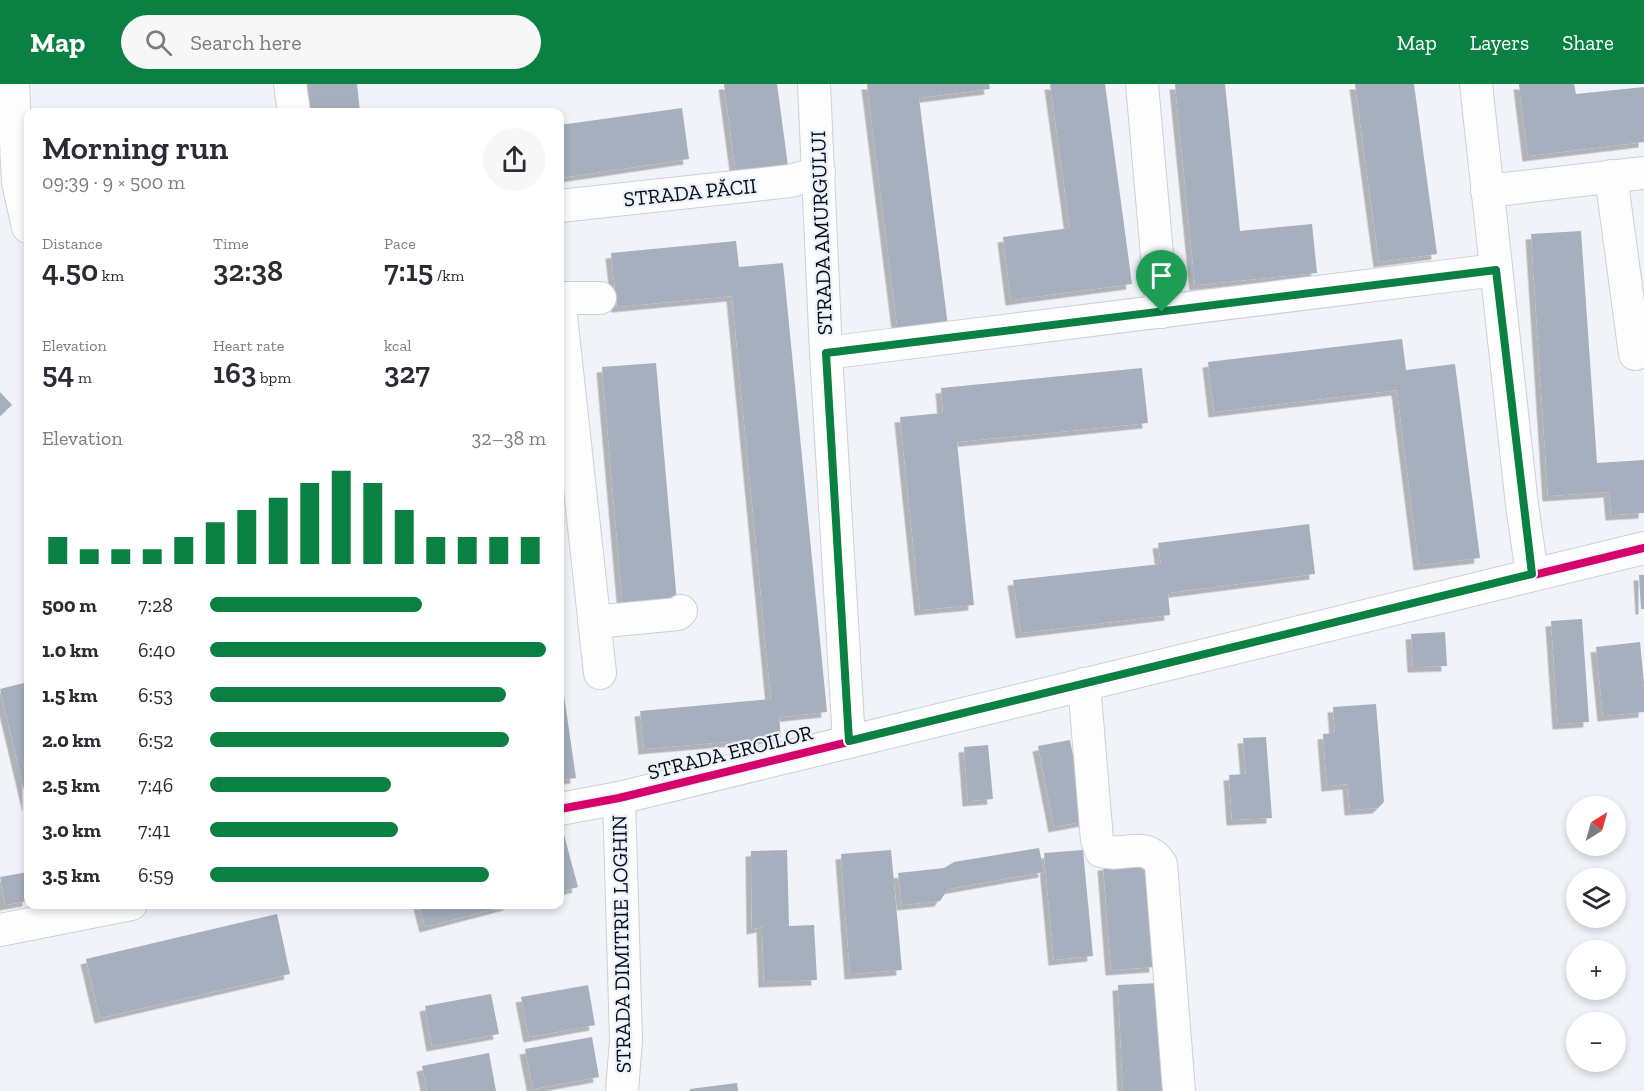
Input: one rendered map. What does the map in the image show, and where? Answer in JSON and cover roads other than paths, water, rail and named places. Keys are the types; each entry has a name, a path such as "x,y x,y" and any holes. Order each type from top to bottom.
{"street":[{"path":"13,84 18,182 24,209"},
{"path":"290,84 293,108"},
{"name":"STRADA AMURGULUI","path":"814,84 826,353 849,741"},
{"path":"1142,84 1162,312"},
{"path":"1476,84 1532,574"},
{"name":"STRADA PĂCII","path":"564,206 790,181 819,173"},
{"path":"1487,191 1644,173"},
{"path":"1611,176 1635,354"},
{"path":"826,353 1496,270"},
{"path":"564,298 600,298"},
{"path":"564,344 600,673"},
{"name":"STRADA EROILOR","path":"564,809 619,798 1644,548"},
{"path":"594,622 678,614 681,611"},
{"path":"1084,684 1097,840 1101,851 1110,854 1144,850 1155,854 1161,864 1179,1091"},
{"name":"STRADA DIMITRIE LOGHIN","path":"619,798 626,1040 622,1091"},
{"path":"0,930 106,909"}]}
